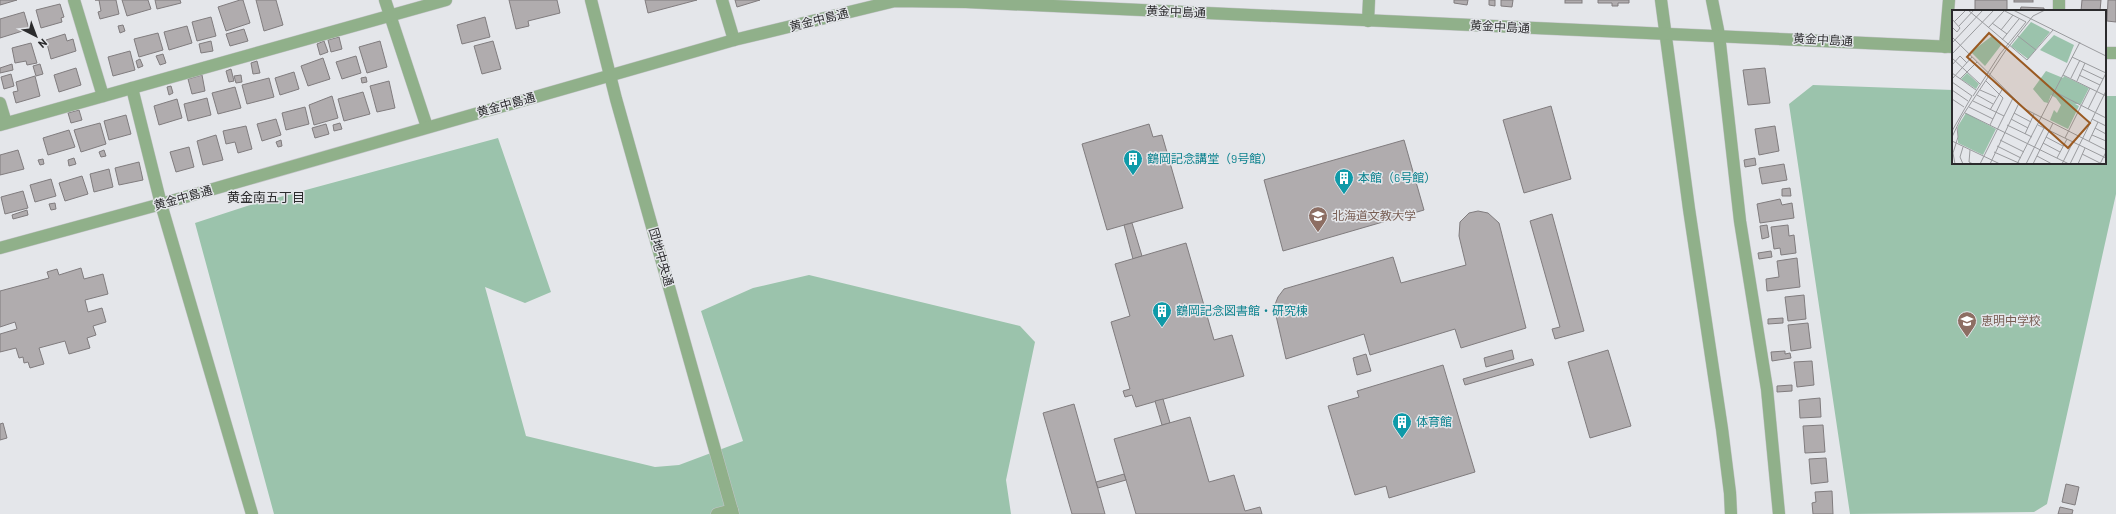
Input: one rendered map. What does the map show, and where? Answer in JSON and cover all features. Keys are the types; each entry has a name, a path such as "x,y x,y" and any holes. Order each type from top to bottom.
{"street":[{"path":"74,0 103,96"},
{"path":"385,0 427,127"},
{"path":"0,103 3,124 446,0"},
{"name":"団地中央通","path":"591,0 609,75 732,512"},
{"path":"722,0 734,40"},
{"path":"1368,20 1370,0"},
{"path":"1661,0 1667,35 1687,193 1722,430 1730,493 1731,514"},
{"path":"1712,0 1719,35 1740,221 1767,390 1779,514"},
{"path":"1949,0 1949,47"},
{"name":"黄金中島通","path":"0,248 161,204 734,40 895,1 1156,5 1368,20 1667,35 1719,35 1949,47"},
{"path":"2106,53 2116,54"},
{"path":"132,88 161,204 252,514"},
{"path":"717,514 732,512"}],"green space":[{"name":"恵明中学校","path":"1813,85 1952,90 1952,164 2106,164 2106,96 2116,96 2116,194 2047,504 2034,512 1850,514 1789,104"},
{"path":"498,138 551,292 525,303 485,287 526,436 655,467 679,465 743,441 701,311 753,288 809,275 1020,326 1035,342 1006,480 1011,514 274,514 195,223 247,206"}],"building":[{"path":"0,0 17,0 0,5"},
{"path":"99,0 116,0 119,14 100,19 98,12 101,11"},
{"path":"122,0 148,0 151,9 127,16"},
{"path":"155,0 180,0 181,3 157,9"},
{"path":"243,0 250,23 226,31 218,7"},
{"path":"256,0 276,0 283,25 264,31"},
{"path":"509,0 557,0 560,13 528,21 529,26 516,29"},
{"path":"645,0 697,0 648,13"},
{"path":"735,0 760,0 737,7"},
{"path":"1454,0 1468,0 1467,5 1454,3"},
{"path":"1489,0 1495,0 1495,6 1489,5"},
{"path":"1501,0 1513,0 1512,7 1501,6"},
{"path":"1565,0 1582,0 1582,3 1565,3"},
{"path":"1598,0 1629,0 1629,3 1618,3 1618,6 1612,6 1612,3 1598,3"},
{"path":"1975,0 2007,0 2007,10 1975,10"},
{"path":"2014,0 2033,0 2033,2 2014,2"},
{"path":"2082,0 2101,0 2100,10 2081,10"},
{"path":"2108,0 2116,0 2116,22 2107,21"},
{"path":"60,4 64,17 61,18 62,22 41,28 36,10"},
{"path":"2021,7 2044,8 2044,10 2020,10"},
{"path":"24,12 29,29 0,38 0,19"},
{"path":"211,17 216,36 197,41 192,22"},
{"path":"485,17 490,37 462,44 457,25"},
{"path":"123,25 125,31 120,33 118,26"},
{"path":"187,26 192,43 169,50 164,32"},
{"path":"244,29 248,41 230,46 226,34"},
{"path":"158,33 163,50 139,57 134,39"},
{"path":"65,34 67,41 73,39 76,51 51,59 46,40"},
{"path":"339,37 342,49 331,52 328,40"},
{"path":"211,41 213,51 201,53 199,44"},
{"path":"324,41 328,52 320,55 317,44"},
{"path":"380,41 387,67 367,73 359,47"},
{"path":"493,41 501,69 482,74 474,46"},
{"path":"31,43 37,63 27,65 26,61 15,63 12,48"},
{"path":"130,51 135,70 113,76 108,57"},
{"path":"163,54 166,63 160,65 156,56"},
{"path":"356,56 361,73 342,79 336,62"},
{"path":"323,58 330,79 308,86 301,66"},
{"path":"140,59 143,66 138,68 136,61"},
{"path":"257,61 260,73 253,74 251,63"},
{"path":"12,64 13,70 0,73 0,68"},
{"path":"40,64 43,74 36,76 33,66"},
{"path":"76,68 81,85 59,92 54,75"},
{"path":"1765,68 1770,103 1748,105 1743,70"},
{"path":"231,69 234,81 229,82 226,71"},
{"path":"294,72 299,89 280,95 275,78"},
{"path":"11,74 14,86 4,89 1,77"},
{"path":"202,75 205,91 192,94 188,79"},
{"path":"241,75 242,82 236,83 234,76"},
{"path":"35,76 40,96 16,103 13,92 18,91 16,82"},
{"path":"366,77 367,82 362,83 361,78"},
{"path":"269,78 274,97 247,104 242,85"},
{"path":"389,81 395,108 377,112 370,86"},
{"path":"171,86 173,93 169,95 167,87"},
{"path":"235,87 241,108 218,114 212,93"},
{"path":"363,92 370,114 344,121 338,99"},
{"path":"332,96 338,118 314,125 309,105"},
{"path":"207,98 211,115 188,121 184,104"},
{"path":"177,99 182,118 159,125 154,106"},
{"path":"1551,106 1571,179 1524,193 1503,120"},
{"path":"305,107 309,124 286,130 282,113"},
{"path":"79,110 82,120 71,123 68,113"},
{"path":"126,115 131,134 109,140 104,121"},
{"path":"276,119 281,135 262,141 257,124"},
{"path":"100,123 106,144 81,152 74,130"},
{"path":"340,123 342,129 334,131 333,125"},
{"path":"326,124 329,134 315,138 312,128"},
{"name":"鶴岡記念講堂（9号館）","path":"1149,124 1153,137 1162,135 1183,208 1107,230 1082,144"},
{"path":"246,126 252,149 238,153 235,142 226,144 223,131"},
{"path":"1775,126 1779,151 1759,155 1755,129"},
{"path":"69,130 75,147 48,155 43,138"},
{"path":"216,135 223,160 203,165 197,141"},
{"path":"281,140 282,146 278,147 276,142"},
{"name":"本館（6号館）","path":"1404,140 1424,210 1283,251 1264,180"},
{"path":"189,147 194,167 176,172 170,152"},
{"path":"18,150 24,169 0,175 0,155"},
{"path":"104,150 106,156 101,157 99,152"},
{"path":"74,158 76,164 69,166 68,160"},
{"path":"1755,158 1756,165 1745,167 1744,160"},
{"path":"43,159 44,164 40,165 38,160"},
{"path":"139,162 143,180 119,185 115,168"},
{"path":"1784,164 1787,180 1762,184 1759,168"},
{"path":"109,169 113,187 94,192 90,174"},
{"path":"82,176 88,194 65,201 59,183"},
{"path":"51,179 56,196 35,202 30,185"},
{"path":"1790,188 1791,196 1782,196 1782,189"},
{"path":"23,191 28,208 5,214 1,197"},
{"path":"1780,199 1782,205 1792,203 1794,218 1760,223 1757,204"},
{"path":"55,203 56,209 51,210 49,204"},
{"path":"27,210 28,215 13,219 12,215"},
{"path":"1478,211 1488,213 1499,223 1526,328 1461,348 1455,329 1370,355 1364,334 1286,359 1274,307 1278,297 1284,289 1393,257 1401,283 1466,265 1459,236 1460,222 1469,213"},
{"path":"1552,214 1584,331 1555,339 1552,329 1560,327 1530,221"},
{"path":"1132,223 1142,256 1133,259 1124,225"},
{"path":"1767,225 1769,237 1762,239 1760,226"},
{"path":"1788,225 1789,236 1794,235 1796,253 1781,255 1780,248 1774,249 1771,227"},
{"name":"鶴岡記念図書館・研究棟","path":"1186,243 1214,340 1232,335 1244,376 1136,407 1132,395 1125,397 1123,391 1130,389 1111,322 1130,316 1115,264"},
{"path":"1771,251 1772,257 1759,259 1758,253"},
{"path":"1797,258 1800,287 1767,291 1766,279 1779,277 1777,261"},
{"path":"81,268 84,279 103,274 108,294 85,300 88,312 102,308 106,322 93,326 96,335 87,338 90,348 69,354 65,341 39,348 44,364 30,368 28,362 24,363 23,357 19,358 16,348 0,352 0,334 17,329 15,322 0,327 0,291 49,278 47,272 57,269 59,275"},
{"path":"1804,295 1806,319 1788,321 1785,297"},
{"path":"1783,318 1783,323 1768,324 1768,319"},
{"path":"1808,323 1811,348 1791,351 1788,325"},
{"path":"1512,350 1514,359 1486,367 1484,358"},
{"path":"1608,350 1631,426 1590,438 1568,362"},
{"path":"1785,351 1785,354 1790,353 1791,358 1772,361 1771,352"},
{"path":"1366,354 1371,371 1357,375 1353,358"},
{"path":"1532,359 1534,365 1465,385 1463,379"},
{"path":"1812,361 1814,385 1797,387 1794,362"},
{"name":"体育館","path":"1443,365 1475,472 1389,498 1386,486 1355,495 1328,406 1359,397 1357,391"},
{"path":"1792,385 1792,391 1777,392 1777,386"},
{"path":"1820,398 1821,417 1800,418 1799,400"},
{"path":"1163,399 1170,423 1162,425 1155,401"},
{"path":"1074,404 1105,514 1072,514 1043,413"},
{"path":"1190,417 1209,482 1234,475 1245,511 1260,507 1262,514 1136,514 1114,439"},
{"path":"3,423 7,438 0,440 0,424"},
{"path":"1823,425 1825,452 1805,453 1803,426"},
{"path":"1826,458 1828,482 1811,484 1809,459"},
{"path":"1124,474 1126,480 1098,488 1096,482"},
{"path":"2066,484 2079,487 2075,505 2062,502"},
{"path":"1832,491 1833,514 1813,514 1812,503 1816,502 1815,492"},
{"path":"2060,507 2073,510 2072,514 2058,514"}],"place":[{"name":"鶴岡記念講堂（9号館）","path":"1133,176"},
{"name":"本館（6号館）","path":"1344,195"},
{"name":"北海道文教大学","path":"1318,233"},
{"name":"鶴岡記念図書館・研究棟","path":"1162,328"},
{"name":"恵明中学校","path":"1967,338"},
{"name":"体育館","path":"1402,439"}],"district":[{"name":"黄金南五丁目","path":"266,197"}]}
